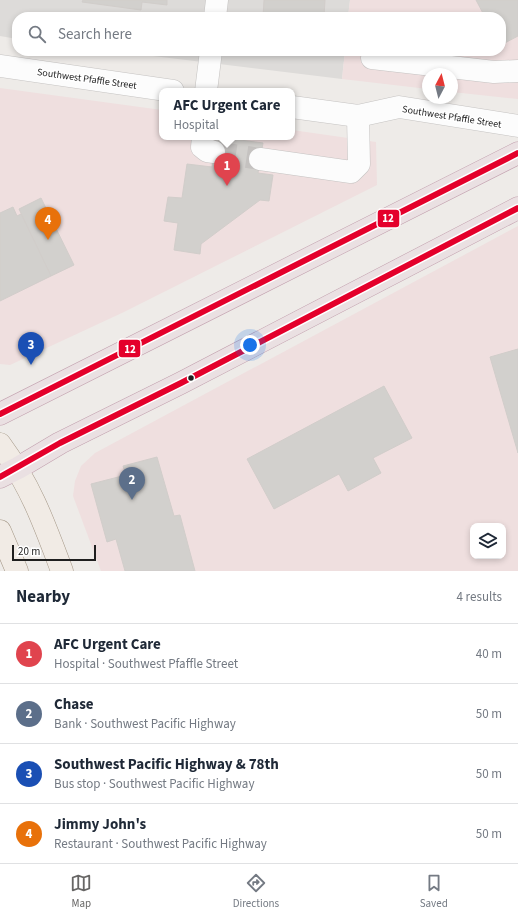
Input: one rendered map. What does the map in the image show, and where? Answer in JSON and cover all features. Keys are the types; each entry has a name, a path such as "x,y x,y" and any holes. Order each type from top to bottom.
{"highway":[{"path":"0,414 518,152"},
{"path":"9,473 60,443 181,383 518,208"}],"main road":[{"path":"0,444 9,473 35,500 62,571"},
{"path":"0,531 17,571"}],"street":[{"path":"216,12 217,0"},
{"path":"206,88 210,56"},
{"path":"372,58 494,72 518,71"},
{"name":"Southwest Pfaffle Street","path":"0,66 159,89"},
{"name":"Southwest Pfaffle Street","path":"295,108 358,116 400,107 518,126"},
{"path":"260,159 351,172 359,164 358,116"}],"shaded area":[{"path":"0,0 350,0 349,12 12,12 12,38 0,36"},
{"path":"350,0 518,0 518,99 458,93 458,68 422,68 422,88 342,79 344,56 506,56 506,12 349,12"},
{"path":"153,56 344,56 342,79"},
{"path":"0,88 159,110 159,140 295,140 295,130 376,142 377,185 124,312 10,365 0,364"},
{"path":"518,226 518,571 101,571 73,496 75,481 81,466 95,453"}],"building":[{"path":"83,0 167,0 167,5 142,2 141,10 82,2"},
{"path":"264,0 325,0 324,12 263,12"},
{"path":"476,0 518,0 518,36 506,42 506,12 482,12"},
{"path":"216,140 240,140 263,143 258,173 273,175 269,201 260,200 201,244 200,254 174,250 178,223 164,221 168,197 182,198 187,164 212,167"},
{"path":"41,198 74,265 51,276 19,209"},
{"path":"13,207 17,216 21,214 51,276 0,301 0,213"},
{"path":"518,349 518,453 490,357"},
{"path":"384,386 412,438 373,458 381,473 348,491 339,474 274,509 247,459"},
{"path":"157,457 174,516 180,515 195,571 125,571 116,539 107,542 91,484 126,475 123,466"}],"tunnel":[{"path":"214,152 260,159"}],"transit line":[{"name":"12","path":"0,414 518,153"},
{"name":"12","path":"0,477 60,443 181,383 518,208"}],"place":[{"name":"AFC Urgent Care","path":"227,186"},
{"name":"Jimmy John's","path":"48,240"},
{"name":"Southwest Pacific Highway & 78th","path":"31,365"},
{"name":"Chase","path":"132,500"}]}
